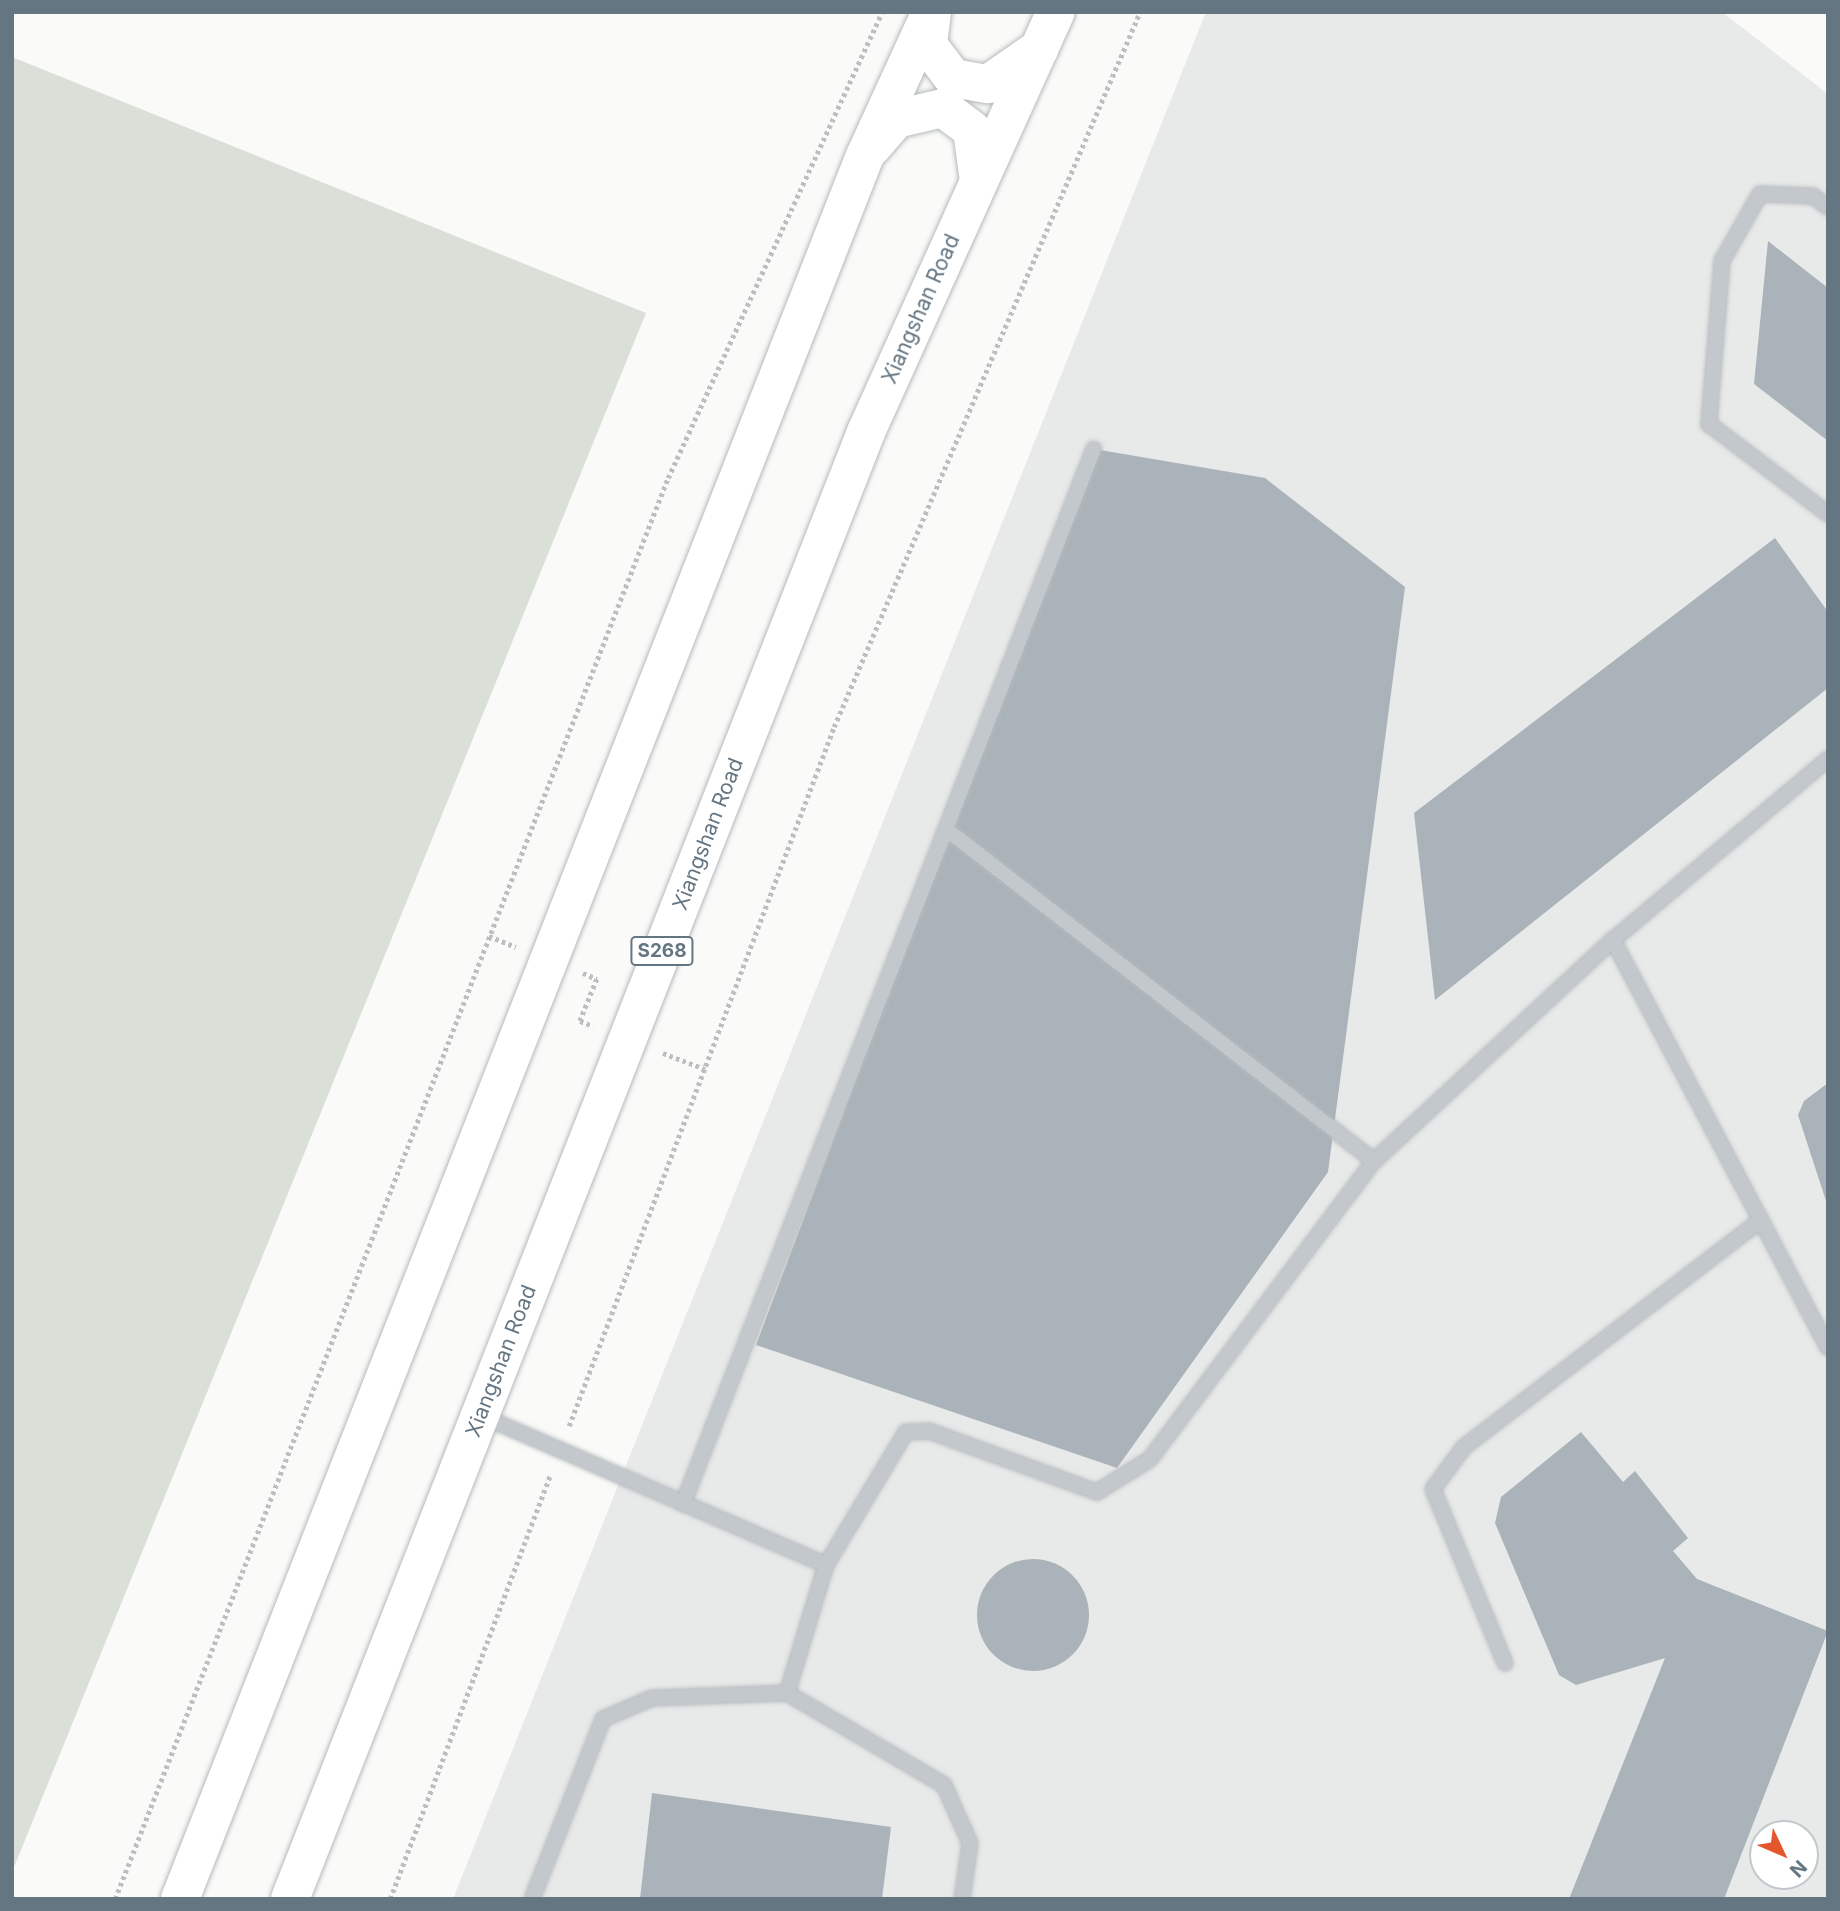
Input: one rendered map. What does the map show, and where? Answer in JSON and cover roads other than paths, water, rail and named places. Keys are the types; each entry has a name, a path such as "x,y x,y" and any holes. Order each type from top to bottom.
{"main road":[{"path":"932,12 928,45 953,78 988,84 1040,48"},
{"path":"180,1899 551,961 865,156 932,12"},
{"name":"Xiangshan Road","path":"290,1899 866,432 1056,12"},
{"path":"865,156 896,119 943,108 972,130 979,181"}],"lane":[{"path":"1828,207 1813,196 1760,194 1722,261 1709,424 1828,514"},
{"path":"683,1504 1094,449"},
{"path":"787,1693 826,1565 906,1432 929,1431 1097,1492 1150,1460 1374,1161 1613,940 1828,759"},
{"path":"946,829 1374,1161"},
{"path":"1613,940 1828,1348"},
{"path":"1505,1663 1433,1489 1464,1447 1761,1220"},
{"path":"480,1415 560,1452 826,1565"},
{"path":"532,1899 603,1719 652,1698 787,1693 944,1785 970,1843 962,1899"}]}
